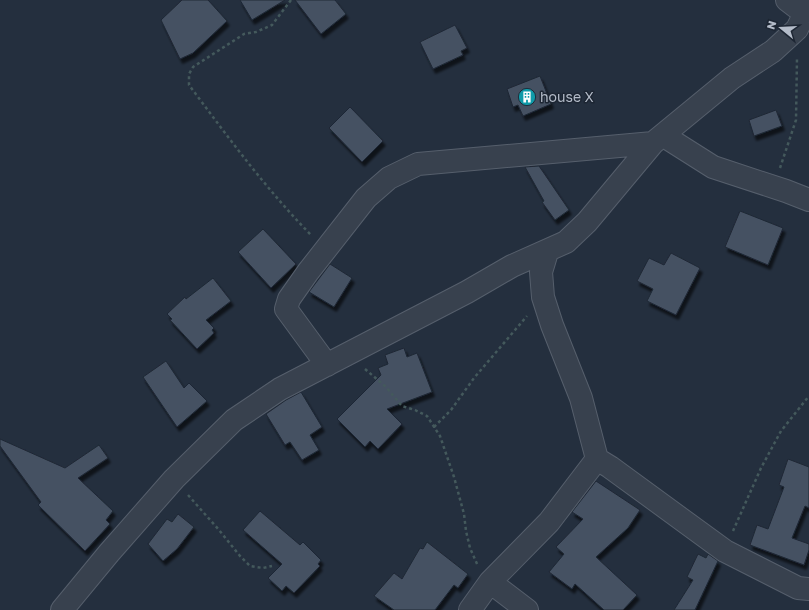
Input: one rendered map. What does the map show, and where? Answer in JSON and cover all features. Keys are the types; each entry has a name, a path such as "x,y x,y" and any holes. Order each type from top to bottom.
{"street":[{"path":"62,610 109,553 174,479 234,420 280,389 468,292 512,266 547,252 566,242 588,222 659,140 732,78 773,51 804,16 787,0"},
{"path":"327,365 286,309 290,299 366,198 389,178 418,164 659,140 713,167 809,200"},
{"path":"547,252 541,272 543,297 552,325 581,398 597,459 616,471 724,551 805,592"},
{"path":"470,610 487,586 550,522 597,459"},
{"path":"487,586 527,610"}],"path":[{"path":"291,0 272,25 256,32 244,34 193,67 189,74 188,85 240,153 289,213 326,250"},
{"path":"774,187 796,120 804,16"},
{"path":"434,427 451,410 474,378 543,297"},
{"path":"348,354 386,387 402,406 427,416 440,436 454,477 464,514 470,548 487,586"},
{"path":"724,551 740,512 780,431 809,396"},
{"path":"174,479 250,566 263,568 272,566"}],"building":[{"path":"182,0 208,0 227,21 193,53 180,59 161,20"},
{"path":"240,0 285,0 252,20"},
{"path":"295,0 335,0 346,14 321,34"},
{"path":"455,25 467,48 461,51 463,55 433,69 420,42"},
{"name":"house X","path":"540,76 551,104 523,116 518,105 513,107 507,89"},
{"path":"350,107 383,141 362,162 329,128"},
{"path":"776,110 782,126 754,136 749,120"},
{"path":"539,166 569,210 555,220 542,202 544,201 525,167"},
{"path":"740,211 783,228 768,265 725,247"},
{"path":"263,229 296,264 271,288 238,252"},
{"path":"671,253 700,268 676,315 647,301 653,289 637,281 649,258 664,265"},
{"path":"330,264 352,278 334,307 309,292"},
{"path":"213,278 231,301 206,320 214,328 212,330 214,333 197,349 170,320 172,319 167,314 185,297 186,299"},
{"path":"404,348 407,357 417,353 432,392 387,409 402,424 378,449 370,441 365,447 337,419 381,375 378,368 388,364 385,355"},
{"path":"166,361 184,388 189,383 207,401 177,427 143,377"},
{"path":"301,392 322,427 310,435 319,450 302,460 290,442 285,445 266,414 286,400"},
{"path":"0,439 65,468 99,445 108,458 78,478 113,511 106,520 110,524 85,551 38,505 41,502 0,446"},
{"path":"788,459 809,467 809,508 805,506 792,538 809,544 809,550 804,565 750,545 757,525 768,529 784,487 779,485"},
{"path":"596,481 640,510 628,528 596,557 637,595 623,610 604,610 575,584 572,589 549,572 564,554 556,547 583,519 572,512"},
{"path":"260,511 300,545 303,542 321,560 318,564 320,566 294,593 286,586 282,591 268,578 282,564 243,530"},
{"path":"178,514 194,527 177,549 163,561 148,544 167,519 172,522"},
{"path":"427,542 468,574 458,588 454,585 435,610 394,610 374,596 394,573 402,579 420,548 423,549"},
{"path":"698,554 706,558 708,554 718,561 695,610 674,610 693,580 687,577"}],"place":[{"name":"house X","path":"527,97"}]}
